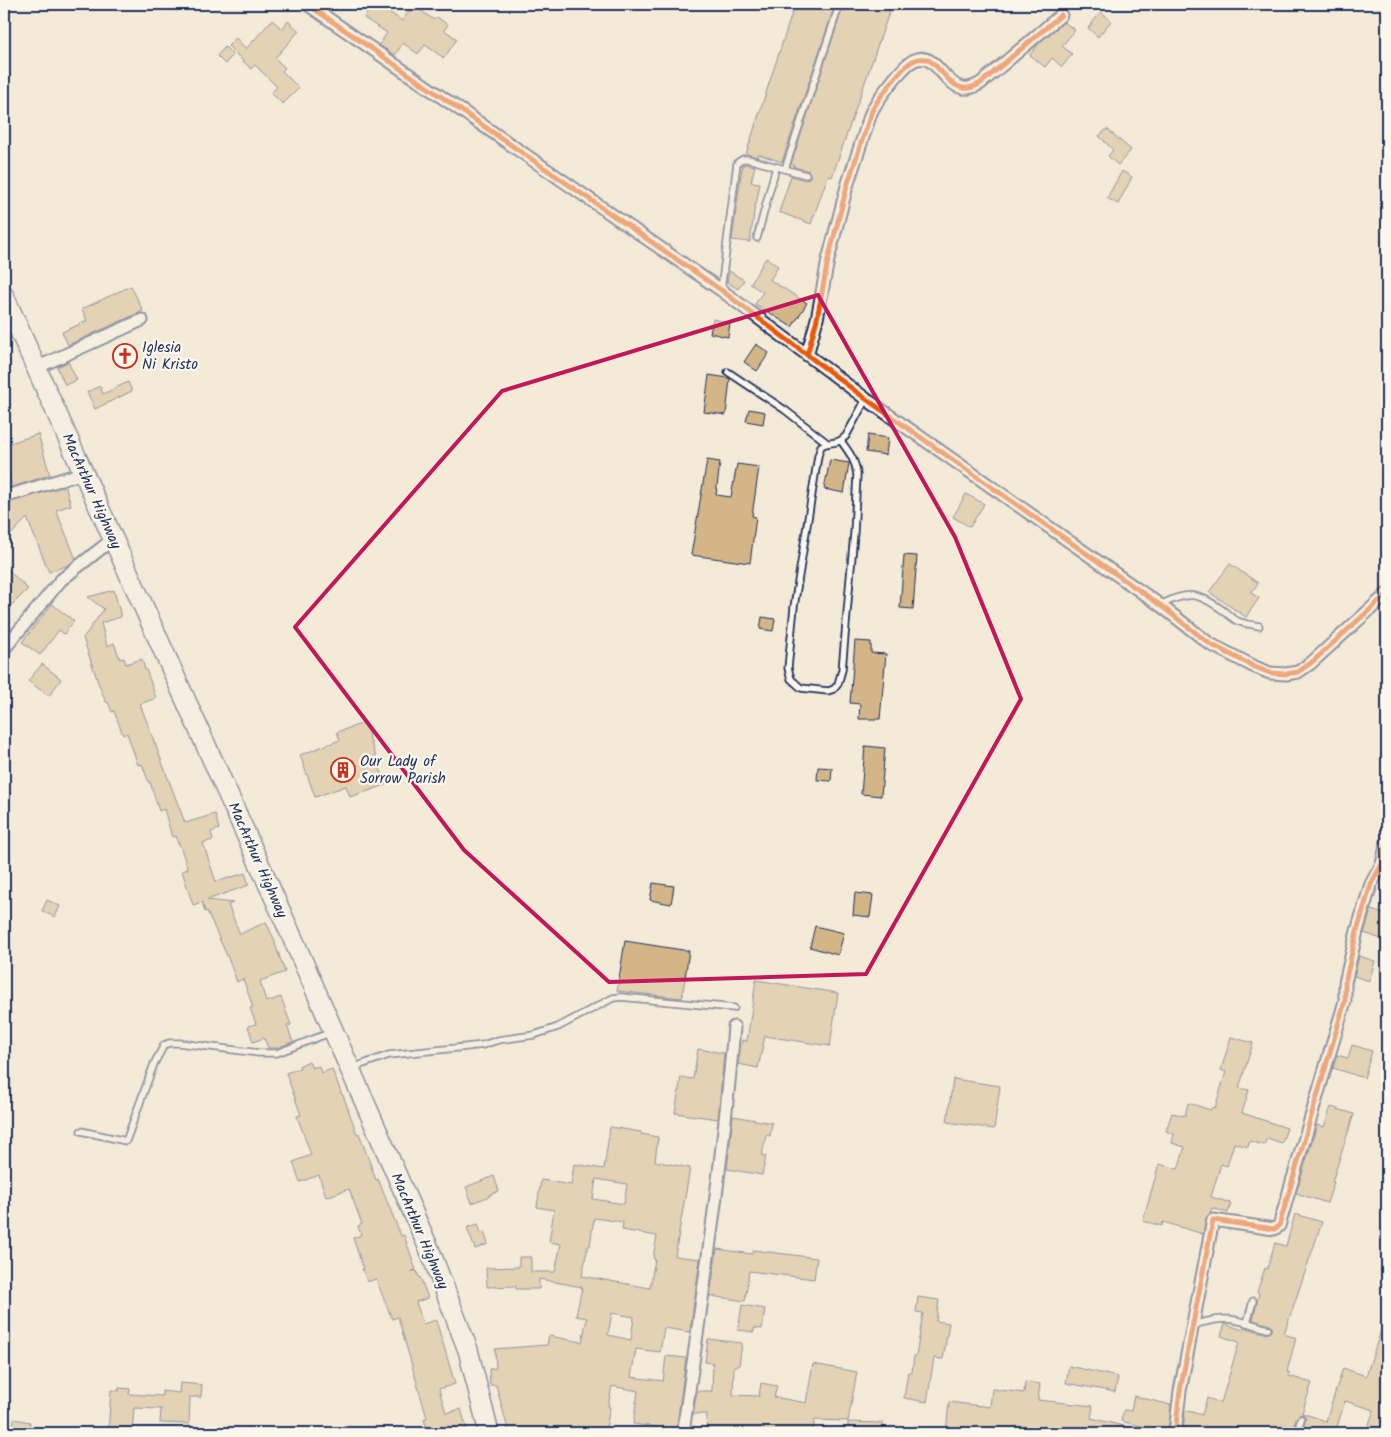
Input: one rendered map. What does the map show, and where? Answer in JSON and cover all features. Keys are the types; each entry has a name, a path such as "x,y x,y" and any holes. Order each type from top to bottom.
{"highway":[{"name":"MacArthur Highway","path":"4,296 334,1031 430,1250 468,1350 489,1433"}],"street":[{"path":"307,4 721,290 866,399 1160,605 1210,644 1270,673 1286,674 1298,672 1311,663 1387,594"},
{"path":"807,355 847,186 871,113 881,94 906,65 920,59 929,60 952,83 962,88 973,87 981,83 1061,15"},
{"path":"36,368 142,320"},
{"path":"4,497 83,473"},
{"path":"4,649 61,580 113,539"},
{"path":"1175,1433 1180,1391 1213,1220 1274,1229 1279,1226 1345,1000 1345,983 1357,931 1371,884 1385,856 1387,842"},
{"path":"683,1433 728,1105 734,1027"}],"lane":[{"path":"785,169 838,9"},
{"path":"721,290 737,163 743,159 748,159 806,175"},
{"path":"757,238 776,167"},
{"path":"728,372 785,410 826,442 836,443 846,436 866,399"},
{"path":"826,442 821,446 818,456 794,607 788,668 791,679 801,688 828,691 834,690 838,684 842,670 854,533 856,466 853,458 841,441"},
{"path":"1160,605 1174,598 1196,595 1211,602 1239,622 1259,626"},
{"path":"350,1069 389,1055 483,1045 498,1040 534,1035 558,1027 613,998 622,997 734,1008"},
{"path":"81,1131 126,1141 154,1064 164,1045 169,1043 259,1054 277,1053 334,1031"},
{"path":"1247,1323 1253,1300"},
{"path":"1192,1324 1225,1318 1236,1319 1268,1329"},
{"path":"1297,1433 1301,1419"}],"path":[{"path":"1130,1433 1131,1426"}],"highlighted area":[{"path":"818,295 955,537 1021,699 866,974 609,982 464,850 295,627 502,391"}],"building":[{"path":"373,4 377,4 402,21 413,5 434,20 437,17 448,25 444,30 457,39 444,58 425,45 418,54 403,43 395,55 379,45 387,33 364,18"},
{"path":"795,4 892,4 832,177 828,176 811,224 779,212 791,176 805,180 810,177 809,171 794,167 791,164 842,10 840,5 834,8 782,162 758,154 758,157 746,154"},
{"path":"1101,12 1111,21 1098,37 1088,28"},
{"path":"272,20 282,29 288,21 299,31 275,58 285,68 282,71 299,88 283,104 271,93 277,87 255,65 251,69 228,46 236,38 246,49"},
{"path":"1064,22 1075,30 1062,46 1072,54 1062,67 1052,58 1045,67 1030,55 1039,43"},
{"path":"225,47 233,55 225,64 217,56"},
{"path":"1107,129 1131,150 1118,165 1108,156 1113,150 1099,136"},
{"path":"744,164 755,166 751,182 760,183 750,242 732,240"},
{"path":"1122,171 1132,177 1118,204 1107,198"},
{"path":"766,258 778,266 770,280 807,303 792,327 755,304 763,292 750,284"},
{"path":"729,271 744,280 738,289 727,282"},
{"path":"131,286 143,311 68,345 62,332 87,321 82,309"},
{"path":"713,319 730,323 728,337 710,333"},
{"path":"756,344 769,353 757,371 744,362"},
{"path":"68,362 77,380 65,385 57,367"},
{"path":"709,375 730,379 726,415 704,412"},
{"path":"128,382 132,391 95,409 87,392 100,386 103,394"},
{"path":"749,409 765,412 763,424 746,421"},
{"path":"38,434 50,475 12,487 4,460 4,445"},
{"path":"868,435 888,438 886,455 866,452"},
{"path":"707,460 720,462 716,495 731,497 737,464 759,467 752,516 756,517 750,563 691,555"},
{"path":"830,460 849,463 844,493 824,489"},
{"path":"65,486 71,505 56,510 76,559 68,565 49,572 27,518 4,542 4,504"},
{"path":"966,494 984,504 970,527 953,517"},
{"path":"904,555 917,556 913,609 900,608"},
{"path":"1230,564 1258,583 1251,593 1259,598 1246,617 1209,592"},
{"path":"4,566 28,589 9,608 4,603"},
{"path":"114,590 121,617 101,623 107,646 114,643 120,659 124,658 126,664 142,659 156,698 140,704 185,823 215,814 219,829 211,832 213,840 203,843 216,882 245,873 249,885 207,900 233,903 228,905 240,934 266,922 276,943 285,972 260,981 266,1002 281,997 291,1025 287,1026 293,1042 276,1048 268,1048 264,1038 253,1042 248,1026 256,1024 250,1008 253,1007 243,979 237,982 202,902 193,905 182,871 188,869 179,843 176,836 172,837 164,809 159,811 142,764 138,765 127,733 123,735 114,711 112,712 108,702 106,702 99,685 83,638 104,609 88,597"},
{"path":"52,604 74,621 64,634 59,630 40,655 22,642"},
{"path":"762,617 775,619 773,631 760,629"},
{"path":"855,641 871,642 871,653 886,654 880,719 859,719 860,704 850,703"},
{"path":"42,664 61,679 49,696 28,681"},
{"name":"Our Lady of Sorrow Parish","path":"364,723 386,785 350,797 346,786 315,797 300,755 340,740 337,732"},
{"path":"865,746 885,748 881,796 861,794"},
{"path":"818,767 832,768 831,781 817,780"},
{"path":"653,883 674,886 671,904 650,900"},
{"path":"855,893 873,895 870,917 853,915"},
{"path":"47,900 60,906 55,917 42,911"},
{"path":"1371,910 1387,915 1387,941 1364,933"},
{"path":"815,926 844,933 838,955 810,947"},
{"path":"625,941 689,951 682,998 617,991"},
{"path":"1359,956 1375,961 1369,981 1354,976"},
{"path":"756,980 838,993 830,1046 765,1036 758,1068 738,1064 742,1040 747,1041"},
{"path":"1231,1037 1253,1043 1239,1088 1249,1090 1242,1113 1287,1128 1282,1143 1267,1138 1264,1145 1250,1141 1248,1147 1234,1143 1227,1166 1221,1164 1211,1197 1231,1203 1228,1213 1212,1208 1206,1218 1203,1234 1163,1222 1162,1226 1143,1221 1159,1164 1178,1169 1185,1147 1172,1143 1174,1134 1166,1131 1172,1113 1185,1116 1188,1103 1211,1110 1212,1107 1215,1108 1226,1072 1221,1070"},
{"path":"1352,1045 1372,1051 1364,1078 1333,1068 1337,1055 1348,1058"},
{"path":"698,1049 724,1053 718,1119 675,1113 681,1077 693,1079"},
{"path":"309,1061 312,1068 319,1066 321,1073 332,1069 357,1134 359,1133 376,1180 378,1179 401,1236 404,1235 416,1270 412,1271 417,1271 428,1298 416,1302 423,1324 436,1320 455,1384 439,1389 446,1413 461,1409 468,1433 428,1433 424,1419 427,1418 398,1317 392,1319 376,1279 367,1282 362,1268 353,1238 361,1235 358,1226 362,1224 349,1189 326,1197 319,1175 300,1182 293,1162 311,1155 297,1116 301,1115 286,1073 300,1068 299,1066"},
{"path":"953,1079 1000,1086 994,1129 947,1122"},
{"path":"1331,1107 1354,1114 1327,1203 1296,1193 1317,1125 1324,1127"},
{"path":"733,1116 772,1123 770,1136 766,1135 762,1156 766,1156 762,1175 727,1169"},
{"path":"610,1127 658,1137 655,1161 690,1168 675,1256 700,1259 690,1332 664,1328 660,1352 636,1349 631,1377 663,1381 666,1356 686,1358 676,1433 656,1433 657,1427 633,1424 638,1391 612,1386 605,1433 553,1431 543,1433 509,1433 496,1385 490,1385 489,1369 496,1368 495,1349 547,1345 549,1336 582,1342 587,1318 576,1316 582,1287 539,1279 539,1289 516,1289 516,1286 487,1287 486,1268 519,1267 519,1257 531,1257 531,1272 555,1272 561,1244 549,1242 554,1210 537,1207 541,1180 571,1185 574,1164 604,1169","holes":["596,1179 627,1184 624,1204 593,1199","594,1218 623,1222 622,1230 657,1236 650,1288 582,1276 588,1246 590,1246","612,1313 634,1317 631,1340 608,1335"]},
{"path":"494,1176 499,1191 472,1203 466,1187"},
{"path":"1295,1214 1322,1222 1284,1334 1296,1338 1287,1372 1290,1373 1289,1376 1312,1383 1302,1413 1326,1421 1343,1368 1366,1376 1385,1318 1387,1318 1387,1433 1366,1433 1374,1410 1345,1401 1335,1433 1302,1433 1306,1418 1300,1414 1296,1418 1292,1433 1183,1433 1185,1410 1202,1415 1207,1398 1221,1403 1239,1342 1221,1336 1225,1324 1243,1330 1244,1327 1267,1334 1272,1331 1270,1325 1253,1320 1259,1293 1257,1292 1275,1243 1286,1246"},
{"path":"478,1224 481,1233 484,1232 488,1244 475,1249 467,1228"},
{"path":"717,1249 752,1254 753,1250 817,1258 814,1279 749,1271 745,1301 710,1296"},
{"path":"918,1297 939,1300 936,1321 949,1323 943,1359 934,1358 927,1402 904,1398 908,1372 912,1372 914,1356 916,1356 923,1313 916,1312"},
{"path":"742,1305 765,1309 762,1329 754,1328 754,1332 738,1330"},
{"path":"708,1339 742,1343 739,1366 734,1366 733,1395 759,1396 761,1383 777,1386 774,1397 806,1403 813,1364 857,1372 848,1421 815,1420 812,1433 706,1433 707,1414 693,1414 697,1391 712,1391 713,1363 705,1362"},
{"path":"1069,1366 1118,1377 1115,1392 1066,1383"},
{"path":"1025,1382 1040,1384 1038,1400 1093,1406 1091,1418 1136,1429 1135,1433 946,1433 949,1402 990,1407 992,1389 1024,1393"},
{"path":"180,1383 202,1385 201,1397 190,1397 189,1424 160,1423 161,1409 134,1408 132,1433 108,1433 111,1390 119,1391 119,1388 130,1389 129,1394 162,1396 162,1391 179,1393"},
{"path":"1134,1396 1171,1405 1168,1433 1121,1421 1124,1410 1131,1411"},
{"path":"14,1419 30,1422 28,1433 12,1433"},
{"path":"848,1422 883,1423 883,1433 848,1433"}],"cycle path":[{"path":"307,4 721,290 866,399 1160,605 1210,644 1270,673 1286,674 1298,672 1311,663 1387,594"},
{"path":"807,355 847,186 876,103 906,66 919,59 930,61 958,87 968,88 977,85 1061,15"},
{"path":"1175,1433 1180,1391 1213,1220 1274,1229 1279,1226 1345,1001 1345,983 1357,931 1371,884 1382,864 1387,842"}],"place":[{"name":"Iglesia Ni Kristo","path":"125,356"},
{"name":"Our Lady of Sorrow Parish","path":"343,770"}]}
